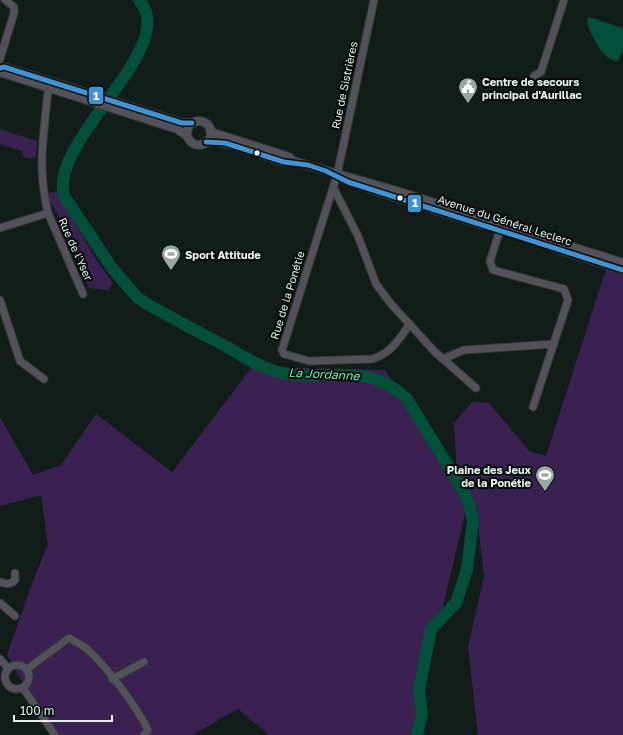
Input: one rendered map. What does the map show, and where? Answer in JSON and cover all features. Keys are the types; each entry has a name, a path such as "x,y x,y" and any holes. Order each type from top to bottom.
{"street":[{"path":"0,59 14,13 14,7 5,0"},
{"name":"Rue de Sistrières","path":"337,175 374,0"},
{"path":"534,76 541,72 564,0"},
{"name":"Avenue du Général Leclerc","path":"0,68 4,67 50,85 121,108 177,129 188,136 195,144 215,141 284,162 293,161"},
{"name":"Avenue du Général Leclerc","path":"0,72 50,85"},
{"name":"Rue de l'Yser","path":"50,85 40,171 42,191 48,213 83,294"},
{"name":"Avenue du Général Leclerc","path":"121,108 182,123 192,123 197,121 204,123 214,133 288,157 293,161 337,175 400,192 623,263"},
{"path":"188,136 188,129 192,123"},
{"path":"206,142 210,136 210,130"},
{"name":"Avenue du Général Leclerc","path":"337,175 348,182 623,270"},
{"name":"Rue de la Ponétie","path":"337,175 283,345 284,354 309,361 372,359 392,350 410,324"},
{"path":"333,187 358,236 376,284 391,304 443,359 476,388"},
{"path":"0,228 48,213"},
{"path":"500,230 490,261 493,270 564,289 568,300 533,407"},
{"path":"0,300 20,361 44,379"},
{"path":"443,359 464,350 554,344"},
{"path":"0,582 5,584 13,583 16,580 15,573"},
{"path":"0,603 15,616"},
{"path":"27,669 69,638 87,650 140,714 148,730 144,735"},
{"path":"0,658 8,668"},
{"path":"112,679 144,662"},
{"path":"16,664 24,666 27,669 30,678 29,682 23,688 13,689 7,684 5,676 8,668 16,664"},
{"path":"0,690 7,684"},
{"path":"23,688 55,735"}],"shaded area":[{"path":"589,17 623,28 623,50 618,61 607,57 599,48 588,26 587,21"},
{"path":"0,129 37,141 36,155 32,159 23,157 22,151 0,144"},
{"path":"57,192 97,261 113,283 108,290 89,288 64,225 45,193"},
{"name":"Plaine des Jeux de la Ponétie","path":"607,266 623,271 623,735 478,735 468,647 484,576 476,508 457,476 454,423 472,402 489,403 529,451 546,456"},
{"path":"252,367 385,370 468,502 441,614 428,632 417,688 421,715 415,735 269,735 238,709 192,735 58,735 27,690 7,655 33,581 48,544 41,495 0,506 0,417 33,475 61,465 96,414 172,472"}],"waterway":[{"name":"La Jordanne","path":"139,0 148,20 143,42 130,67 75,148 65,173 64,196 112,268 137,297 147,304 249,360 281,373 305,375 351,375 365,377 379,381 393,388 407,399 464,492 470,507 473,521 467,569 456,603 431,629 419,690 422,714 417,735"}],"transit line":[{"name":"1","path":"0,68 4,67 182,123 192,123"},
{"name":"1","path":"206,142 225,143 284,162 308,165 326,171 348,182 623,270"}],"place":[{"name":"Centre de secours principal d'Aurillac","path":"468,104"},
{"name":"Sport Attitude","path":"171,271"},
{"name":"Plaine des Jeux de la Ponétie","path":"545,492"}]}
